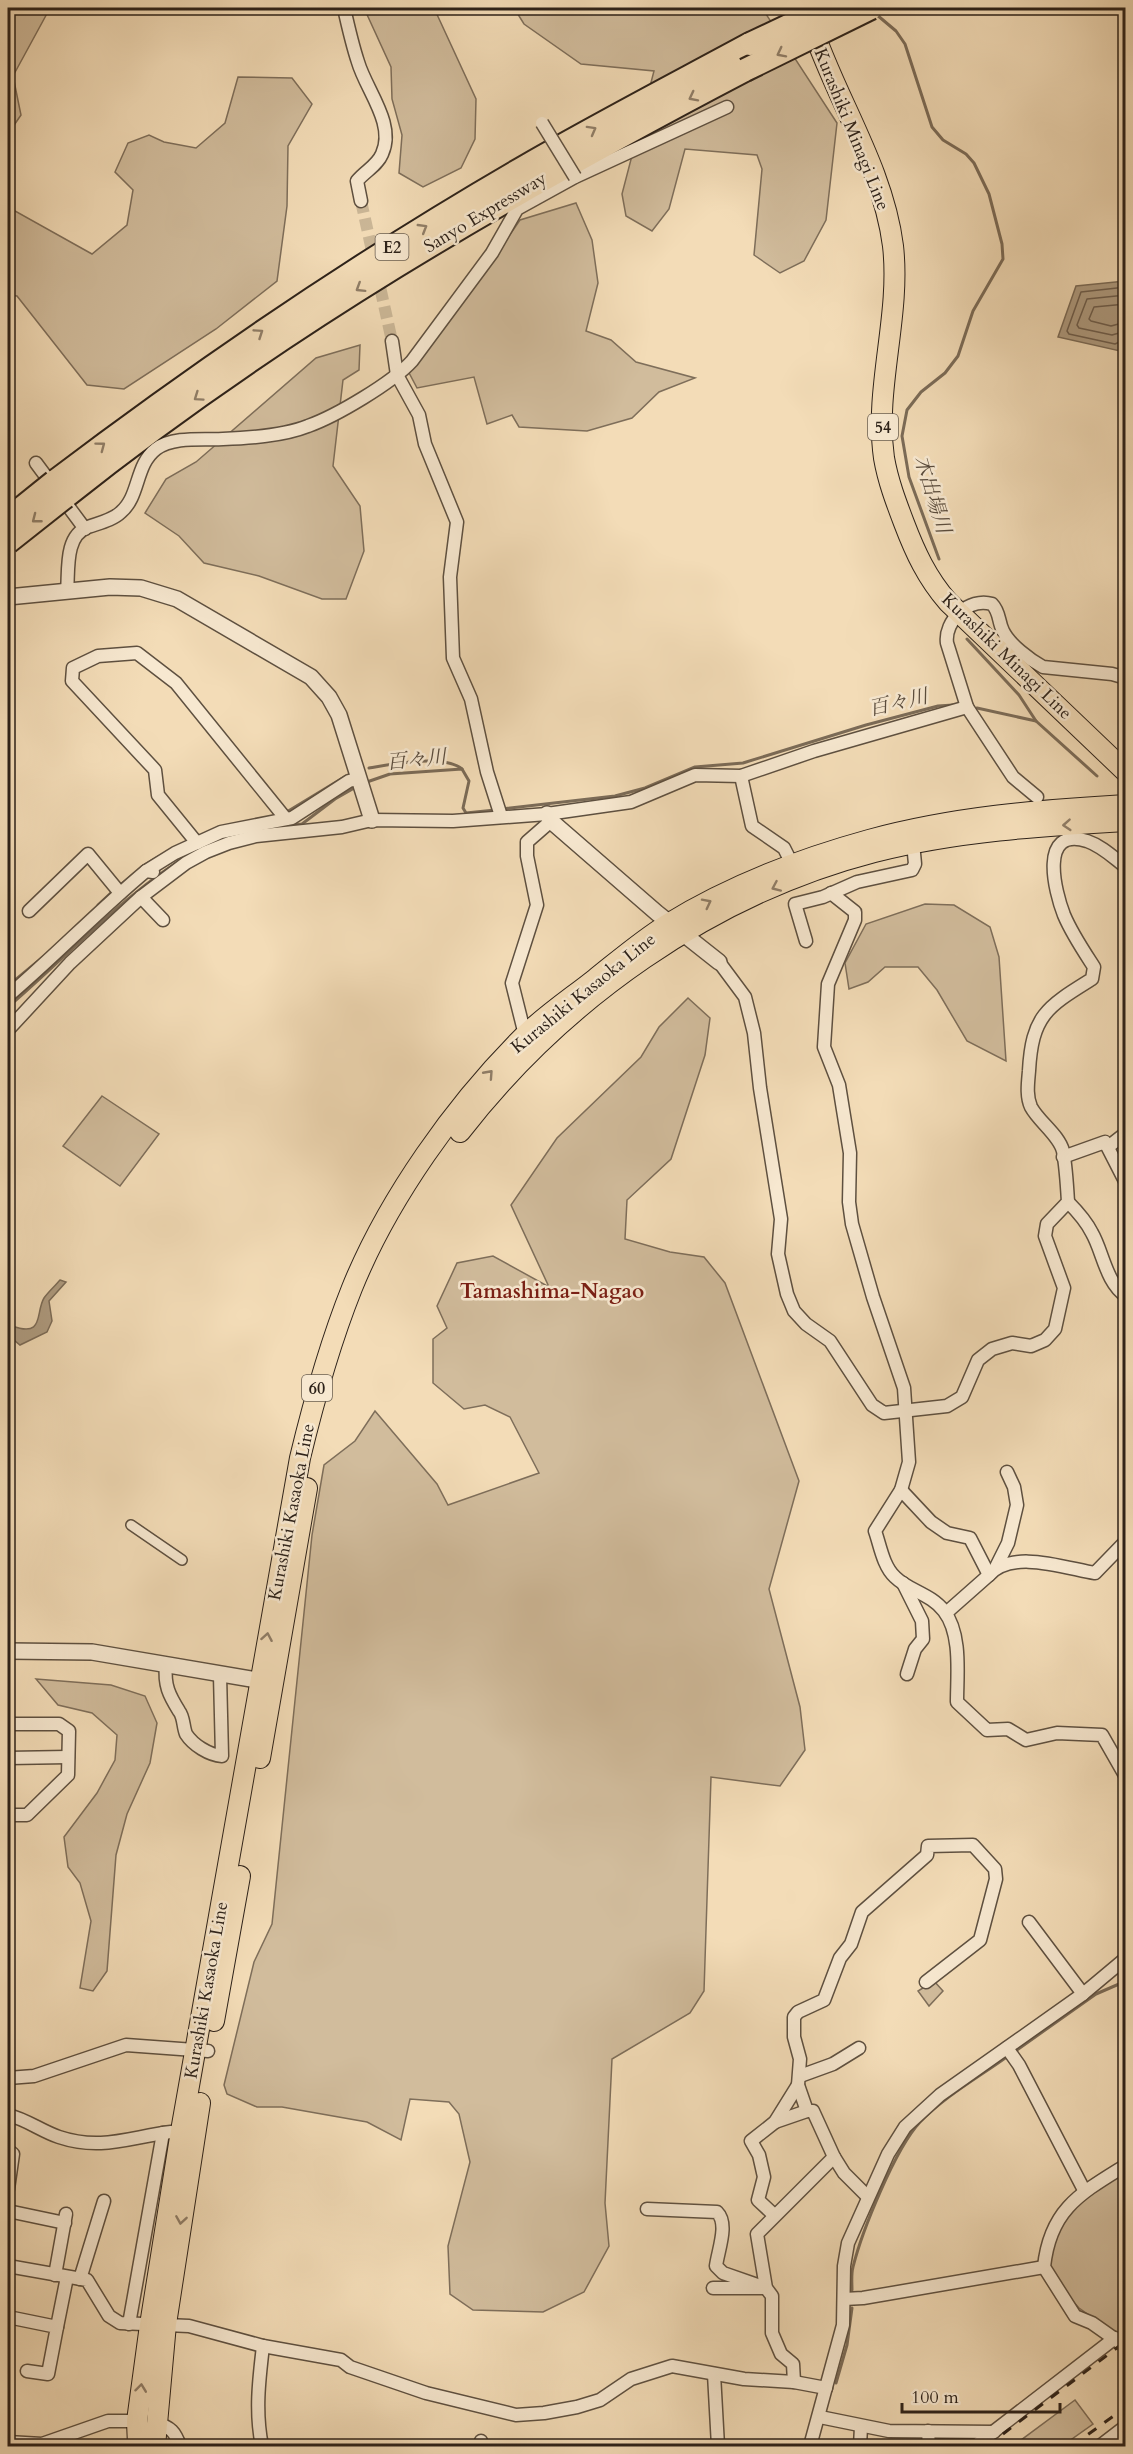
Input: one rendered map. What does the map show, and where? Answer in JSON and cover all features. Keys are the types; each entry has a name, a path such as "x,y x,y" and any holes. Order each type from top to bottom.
{"highway":[{"name":"Sanyo Expressway","path":"8,543 60,489 225,356 324,290 528,165 750,44 826,8"},
{"name":"Sanyo Expressway","path":"8,519 122,451 235,371 410,257 537,181 745,70 871,8"}],"main road":[{"name":"Kurashiki Minagi Line","path":"806,8 820,52 880,192 893,246 894,276 883,415 884,458 888,477 923,568 938,590 960,613 1125,772"},
{"name":"Kurashiki Kasaoka Line","path":"158,2324 202,2051 267,1681 312,1459 330,1388 364,1290 426,1177 484,1101 549,1032 652,952 676,928 712,900 792,864 871,839 939,824 1023,813 1125,805"},
{"name":"Kurashiki Kasaoka Line","path":"267,1681 300,1458 317,1386 353,1286 382,1228 416,1171 473,1092 525,1035 643,940 717,914 798,877 847,860 913,843 997,830 1125,821"},
{"name":"Kurashiki Kasaoka Line","path":"138,2446 147,2422 158,2324 172,2132 202,2051"},
{"name":"Kurashiki Kasaoka Line","path":"147,2422 155,2446"}],"street":[{"path":"344,8 358,64 384,123 387,138 383,153 376,164 357,181 361,201"},
{"path":"67,592 70,551 75,538 85,529 122,512 129,502 140,469 156,449 180,441 235,438 308,426 398,375 412,361 492,254 517,209 575,177 727,107"},
{"path":"542,123 575,177"},
{"path":"392,341 398,375 419,415 424,444 457,522 450,577 453,658 471,699 493,795 501,814"},
{"path":"36,463 85,529"},
{"path":"8,597 110,587 141,588 177,599 311,677 329,697 339,715 372,820"},
{"path":"1037,797 1013,777 967,707 946,633 950,622 960,613 979,603 992,604 999,613 1007,637 1043,667 1112,674 1125,678"},
{"path":"195,840 158,795 155,770 72,681 73,668 98,656 137,653 176,683 289,821"},
{"path":"8,996 60,951 117,890 195,840 221,832 289,821 342,827 372,820 453,821 501,814 549,817 631,802 695,776 741,776 814,751 967,707"},
{"path":"741,776 752,826 784,848 792,864"},
{"path":"8,1030 70,963 141,897 170,874 186,863 229,843 289,821 349,781 359,783"},
{"path":"549,817 676,928 719,962 745,997 754,1033 759,1088 781,1219 778,1254 794,1311 830,1341 872,1405 884,1413 947,1406 962,1397 978,1360 992,1349 1012,1343 1031,1346 1045,1340 1054,1329 1064,1288 1045,1236 1047,1224 1068,1202"},
{"path":"525,1035 513,983 537,905 527,856 527,842 549,817"},
{"path":"1125,867 1086,841 1067,841 1059,846 1052,862 1063,912 1073,936 1094,967 1092,979 1057,1001 1044,1014 1034,1031 1030,1049 1027,1094 1031,1106 1063,1150 1068,1202 1093,1234 1112,1279 1119,1292 1125,1296"},
{"path":"806,941 795,904 857,882 912,870 915,864 913,843"},
{"path":"29,911 88,854 117,890"},
{"path":"148,871 170,874"},
{"path":"831,893 855,912 855,920 828,984 824,1047 839,1085 850,1152 849,1202 852,1224 873,1297 904,1388 906,1411 909,1462 901,1490 875,1531 886,1564 893,1576 930,1598 946,1613 957,1651 957,1702 969,1716 987,1730 1008,1729 1026,1740 1057,1732 1102,1735 1125,1777"},
{"path":"141,897 163,920"},
{"path":"60,951 70,963"},
{"path":"1108,1148 1125,1133"},
{"path":"1063,1157 1101,1142 1108,1148 1125,1183"},
{"path":"946,1613 992,1571 1008,1543 1017,1505 1014,1487 1006,1472"},
{"path":"901,1490 932,1522 947,1533 970,1538 992,1571"},
{"path":"131,1525 182,1560"},
{"path":"992,1571 1019,1562 1095,1573 1125,1541"},
{"path":"903,1582 914,1601 923,1639 915,1648 907,1674"},
{"path":"8,1651 92,1652 267,1681"},
{"path":"166,1666 164,1682 173,1703 181,1712 186,1733 198,1747 222,1756 220,1675"},
{"path":"8,1724 58,1724 69,1731 68,1775 27,1815 8,1815"},
{"path":"8,1758 68,1757"},
{"path":"807,2111 799,2081 794,2017 798,2012 824,2000 840,1958 851,1944 862,1912 927,1854 928,1846 973,1845 995,1869 996,1879 980,1940 926,1982"},
{"path":"1029,1922 1083,1994"},
{"path":"810,2446 820,2418 843,2325 844,2266 848,2243 888,2154 905,2127 940,2095 1083,1994 1125,1958"},
{"path":"8,2078 34,2076 126,2046 202,2051"},
{"path":"774,2215 758,2200 764,2176 759,2155 752,2141 775,2122 799,2081 859,2048"},
{"path":"1008,2048 1016,2059 1084,2190"},
{"path":"775,2122 813,2111 837,2165 868,2197"},
{"path":"8,2115 30,2122 58,2137 86,2144 107,2145 172,2132 129,2324"},
{"path":"8,2150 13,2154 8,2188"},
{"path":"794,2382 793,2364 781,2354 771,2325 772,2296 766,2288 757,2234 834,2157"},
{"path":"1125,2165 1084,2190 1067,2208 1051,2230 1044,2267 1075,2316 1115,2337 1125,2347"},
{"path":"80,2279 104,2201"},
{"path":"647,2210 717,2212 723,2227 716,2266 723,2273 766,2288"},
{"path":"8,2211 66,2219 57,2327 48,2374 27,2371"},
{"path":"8,2266 87,2280 93,2286 109,2316 120,2323 189,2326 263,2346 341,2360 350,2367 426,2393 516,2415 544,2414 578,2407 600,2400 631,2379 672,2366 744,2379 794,2382 826,2388"},
{"path":"844,2299 863,2298 1044,2267"},
{"path":"713,2288 766,2288"},
{"path":"8,2317 57,2327"},
{"path":"975,2446 1115,2337"},
{"path":"262,2446 257,2420 257,2396 263,2346"},
{"path":"714,2374 718,2446"},
{"path":"820,2418 889,2431 994,2432"},
{"path":"8,2442 33,2446 108,2421 147,2422 170,2427 175,2432 180,2446"},
{"path":"1100,2446 1125,2426"},
{"path":"860,2446 861,2427"},
{"path":"928,2431 929,2446"}],"shaded area":[{"path":"8,8 50,8 13,76 21,115 8,134"},
{"path":"364,8 434,8 476,99 475,139 461,168 423,187 399,173 402,135 392,99 391,67"},
{"path":"514,8 762,8 837,123 826,220 804,261 780,273 754,255 762,169 757,155 685,149 669,209 652,231 626,216 622,194 654,71 581,64 524,24"},
{"path":"238,77 292,78 312,104 288,146 287,206 277,281 216,329 124,389 87,385 17,296 8,295 8,207 92,254 127,225 133,190 115,172 128,143 149,135 164,142 196,148 225,123"},
{"path":"576,203 592,240 598,283 586,331 611,340 636,362 695,378 659,392 632,418 587,431 519,427 512,415 487,424 474,377 417,388 406,367 498,252 520,220"},
{"path":"360,345 359,370 343,380 333,466 360,506 364,551 346,599 322,599 259,576 204,563 179,536 145,513 166,479 196,462 316,358"},
{"path":"925,904 954,905 990,927 999,957 1006,1061 967,1041 937,990 918,967 885,967 868,982 849,989 845,963 866,924"},
{"path":"688,998 710,1018 705,1055 671,1159 627,1200 625,1239 670,1252 704,1257 725,1283 799,1481 769,1589 800,1707 805,1750 780,1786 711,1777 704,1991 690,2013 612,2059 605,2203 609,2246 584,2292 543,2312 473,2310 450,2294 448,2246 470,2162 459,2114 449,2102 410,2099 401,2140 367,2122 282,2107 257,2107 227,2094 224,2085 254,1962 272,1924 312,1535 324,1465 355,1441 375,1411 437,1484 448,1505 539,1473 510,1417 485,1405 464,1409 433,1383 433,1339 447,1328 437,1306 457,1263 493,1256 549,1287 511,1205 557,1138 641,1057 659,1027"},
{"path":"102,1096 159,1134 120,1186 63,1146"},
{"path":"36,1679 111,1685 145,1696 157,1723 150,1763 127,1814 116,1855 107,1971 93,1991 80,1988 91,1921 80,1883 68,1867 64,1837 97,1793 115,1760 117,1735 92,1713 58,1705"},
{"path":"934,1981 943,1991 929,2006 918,1991"},
{"path":"1125,2169 1125,2331 1119,2336 1079,2308 1059,2286 1048,2262 1049,2247 1071,2206"},
{"path":"1075,2400 1093,2424 1062,2446 1013,2446"}],"water":[{"path":"1125,281 1125,339 1120,351 1058,337 1076,286"},
{"path":"60,1280 66,1282 49,1301 52,1321 47,1332 20,1345 8,1335 12,1326 30,1329 34,1326 44,1298"}],"waterway":[{"name":"木出場川","path":"877,15 896,31 905,44 932,127 943,140 966,154 974,163 989,194 1002,244 1003,259 973,311 958,356 945,373 921,392 907,410 902,436 909,477 939,559"},
{"name":"木出場川","path":"967,639 1019,695 1036,721 1097,776"},
{"name":"百々川","path":"501,809 615,796 645,788 695,767 743,763 866,725 938,706 953,705"},
{"name":"百々川","path":"977,708 1036,721"},
{"path":"369,768 431,761 454,764 462,769"},
{"name":"百々川","path":"364,783 390,774 462,769 469,781 463,808 466,813 495,810"},
{"path":"285,813 346,776"},
{"name":"百々川","path":"278,827 302,824 335,799 356,787"},
{"name":"百々川","path":"8,1007 100,923 148,883 200,848"},
{"path":"143,866 158,857"},
{"path":"118,887 134,874"},
{"path":"98,905 113,891"},
{"path":"8,986 43,957"},
{"path":"1014,2052 1096,1994 1126,1981"},
{"path":"852,2290 852,2270 864,2233 880,2191 910,2135 920,2122 940,2104 1008,2056"},
{"path":"836,2383 847,2345 852,2308"}],"tunnel":[{"path":"361,201 392,341"}],"railway":[{"path":"987,2446 1126,2341"},
{"path":"1072,2446 1126,2407"}],"district":[{"name":"Tamashima-Nagao","path":"552,1291"}]}
